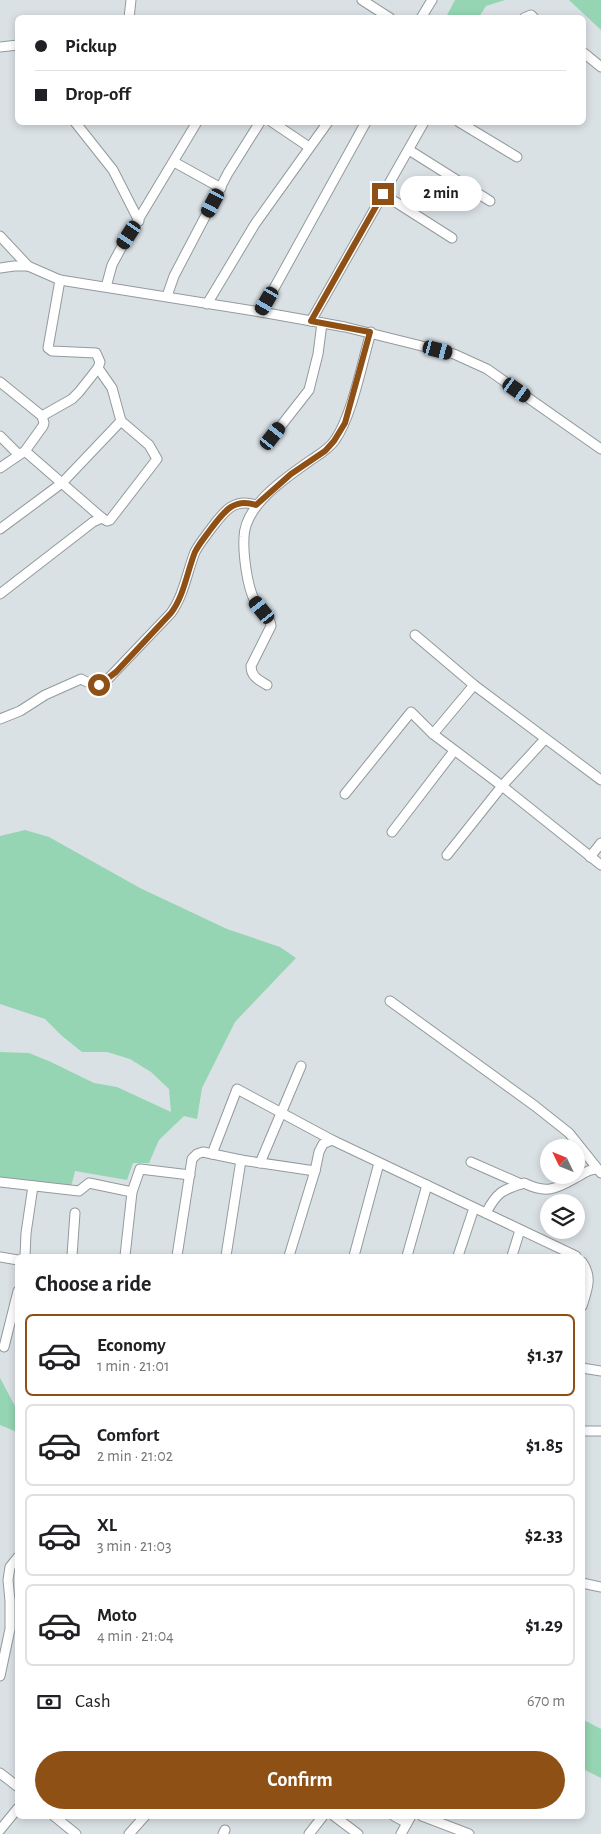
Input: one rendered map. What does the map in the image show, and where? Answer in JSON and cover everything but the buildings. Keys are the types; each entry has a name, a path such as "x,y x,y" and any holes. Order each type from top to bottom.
{"street":[{"path":"128,15 130,0"},
{"path":"362,0 385,15"},
{"path":"423,15 432,0"},
{"path":"0,47 15,45"},
{"path":"586,56 601,67"},
{"path":"77,125 113,170 138,221"},
{"path":"106,287 112,265 120,250 195,125"},
{"path":"167,296 174,276 228,172 258,125"},
{"path":"276,125 309,147"},
{"path":"207,304 255,224 326,125"},
{"path":"261,312 364,125"},
{"path":"311,321 422,125"},
{"path":"464,125 517,156"},
{"path":"409,150 490,201"},
{"path":"174,162 221,188"},
{"path":"383,194 452,238"},
{"path":"0,236 28,266 60,280 167,296 370,332 471,360 487,368 601,449"},
{"path":"0,268 28,266"},
{"path":"42,416 72,399 98,368 100,362 96,353 52,351 48,348 60,280"},
{"path":"273,436 309,390 318,354 322,323"},
{"path":"267,685 251,672 251,666 271,626 269,619 255,601 251,589 244,546 244,530 256,505 291,474 325,451 334,441 345,423 370,332"},
{"path":"0,436 62,483 102,518 107,521 110,520 157,459 148,445 121,421 112,388 98,368"},
{"path":"0,382 42,416 44,423 22,452 0,468"},
{"path":"0,529 62,483 121,421"},
{"path":"0,719 20,711 45,695 81,679 96,685 108,679 175,608 195,553 219,518 232,506 246,502 256,505"},
{"path":"0,594 93,522 102,518"},
{"path":"415,635 474,684 601,780"},
{"path":"433,734 474,684"},
{"path":"345,794 411,712 433,734 454,751 502,786 601,865"},
{"path":"447,855 502,786 545,739"},
{"path":"392,832 454,751"},
{"path":"590,857 601,843"},
{"path":"390,1001 535,1106 569,1133 599,1171"},
{"path":"260,1163 301,1066"},
{"path":"212,1154 237,1089 332,1140 486,1213 563,1253"},
{"path":"290,1254 320,1152 323,1144 332,1140"},
{"path":"177,1254 192,1158 197,1154 203,1152 241,1160 315,1171"},
{"path":"226,1254 241,1160"},
{"path":"355,1254 379,1162"},
{"path":"471,1162 520,1184"},
{"path":"125,1254 132,1192 140,1169 190,1175"},
{"path":"486,1213 492,1200 503,1190 524,1183 538,1190 550,1189 566,1183 591,1169 599,1171"},
{"path":"1,1184 79,1191 89,1183 132,1192"},
{"path":"408,1254 427,1185"},
{"path":"25,1254 26,1233 33,1186"},
{"path":"459,1254 474,1208"},
{"path":"72,1254 75,1213"},
{"path":"513,1254 520,1230"},
{"path":"0,1257 15,1260"},
{"path":"585,1266 590,1278 585,1296"},
{"path":"4,1347 15,1302"},
{"path":"585,1368 601,1371 601,1376"},
{"path":"585,1431 601,1431"},
{"path":"0,1676 10,1629 8,1580 10,1567 15,1561"},
{"path":"585,1584 601,1587"},
{"path":"1,1775 15,1785"},
{"path":"0,1830 15,1812"},
{"path":"58,1819 76,1834"},
{"path":"129,1834 142,1819"},
{"path":"309,1834 321,1819"},
{"path":"338,1819 358,1834"},
{"path":"430,1819 469,1834"},
{"path":"401,1834 409,1820"}],"green space":[{"path":"455,0 505,0 486,6 480,15 447,15"},
{"path":"569,0 601,0 601,30 586,15"},
{"path":"25,830 49,837 140,888 227,929 280,947 296,958 235,1022 202,1088 197,1119 184,1116 159,1140 149,1163 133,1163 127,1180 75,1171 71,1187 0,1177 0,1052 29,1053 94,1083 117,1087 171,1112 169,1089 151,1072 130,1059 107,1052 82,1052 45,1019 0,1004 0,836"},
{"path":"0,1378 15,1406 15,1431 0,1425"},
{"path":"585,1721 601,1729 601,1778 585,1770"}],"route":[{"path":"99,685 116,672 175,608 195,553 219,518 232,506 246,502 256,505 291,474 325,451 334,441 345,423 370,332 311,321 383,194"}]}
